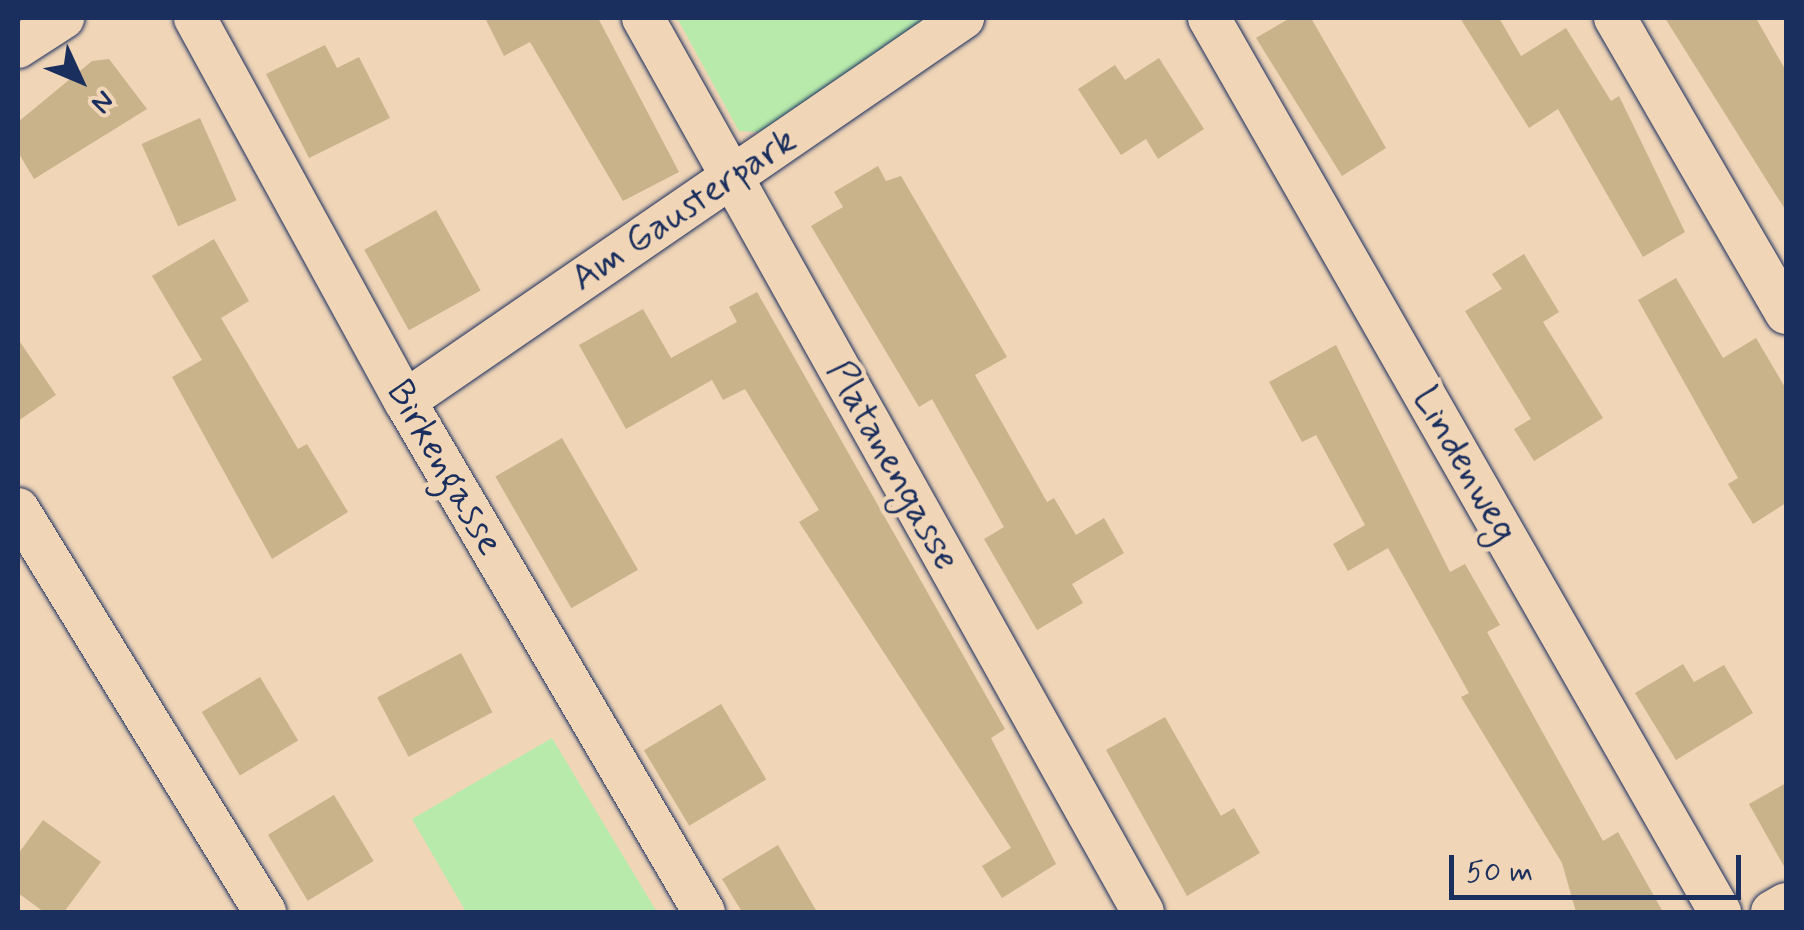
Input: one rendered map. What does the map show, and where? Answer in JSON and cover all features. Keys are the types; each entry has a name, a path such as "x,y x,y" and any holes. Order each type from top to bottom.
{"street":[{"path":"18,47 63,18"},
{"name":"Birkengasse","path":"195,18 404,401 704,912"},
{"name":"Platanengasse","path":"644,18 1143,912"},
{"name":"Am Gausterpark","path":"404,401 963,18"},
{"name":"Lindenweg","path":"1209,18 1720,912"},
{"path":"1615,18 1786,313"},
{"path":"18,509 265,912"},
{"path":"1772,912 1786,904"}],"green space":[{"path":"677,18 943,18 774,133 739,131"},
{"path":"552,738 657,912 466,912 412,819"}],"building":[{"path":"485,18 598,18 679,172 623,201 530,42 504,56"},
{"path":"1290,18 1311,18 1386,148 1342,176 1256,38"},
{"path":"1460,18 1499,18 1521,56 1566,28 1611,101 1619,96 1685,232 1643,257 1558,109 1529,128"},
{"path":"1665,18 1756,18 1786,71 1786,211"},
{"path":"325,45 337,68 359,57 390,118 309,158 266,74"},
{"path":"1159,58 1204,129 1158,159 1146,139 1121,155 1078,89 1115,65 1125,80"},
{"path":"109,59 147,109 34,179 18,152 18,122 92,61"},
{"path":"200,118 237,200 178,226 142,144"},
{"path":"878,166 886,181 901,176 1007,357 975,375 1047,502 1054,498 1076,535 1104,518 1124,553 1072,584 1083,603 1037,630 984,539 1004,527 932,399 919,407 811,226 843,207 834,192"},
{"path":"436,210 481,290 409,330 364,250"},
{"path":"214,239 249,301 221,318 298,449 307,444 348,512 272,559 172,377 202,360 152,276"},
{"path":"1524,254 1559,312 1543,322 1603,418 1534,461 1514,429 1531,419 1465,311 1502,289 1492,274"},
{"path":"1676,278 1723,358 1756,338 1786,389 1786,503 1753,524 1728,484 1738,478 1638,300"},
{"path":"757,292 1005,729 991,738 1056,864 1002,898 982,866 1011,848 799,522 819,510 745,389 723,400 712,380 626,429 579,345 643,309 671,358 737,322 729,307"},
{"path":"18,339 56,395 18,421"},
{"path":"1336,345 1450,572 1465,564 1500,625 1487,632 1603,841 1618,832 1663,912 1576,912 1562,863 1461,697 1469,693 1388,548 1348,571 1333,544 1365,525 1316,435 1302,442 1269,382"},
{"path":"562,438 638,570 571,608 495,476"},
{"path":"461,653 492,712 409,757 377,698"},
{"path":"1683,664 1694,682 1724,665 1753,713 1676,760 1635,693"},
{"path":"260,677 298,740 240,775 202,712"},
{"path":"721,704 766,779 689,826 644,750"},
{"path":"1165,717 1221,816 1234,808 1260,853 1187,896 1106,750"},
{"path":"1786,783 1786,870 1749,804"},
{"path":"334,795 374,861 308,901 268,835"},
{"path":"43,820 101,862 64,912 44,912 18,893 18,854"},
{"path":"778,845 817,912 742,912 722,879"}]}
